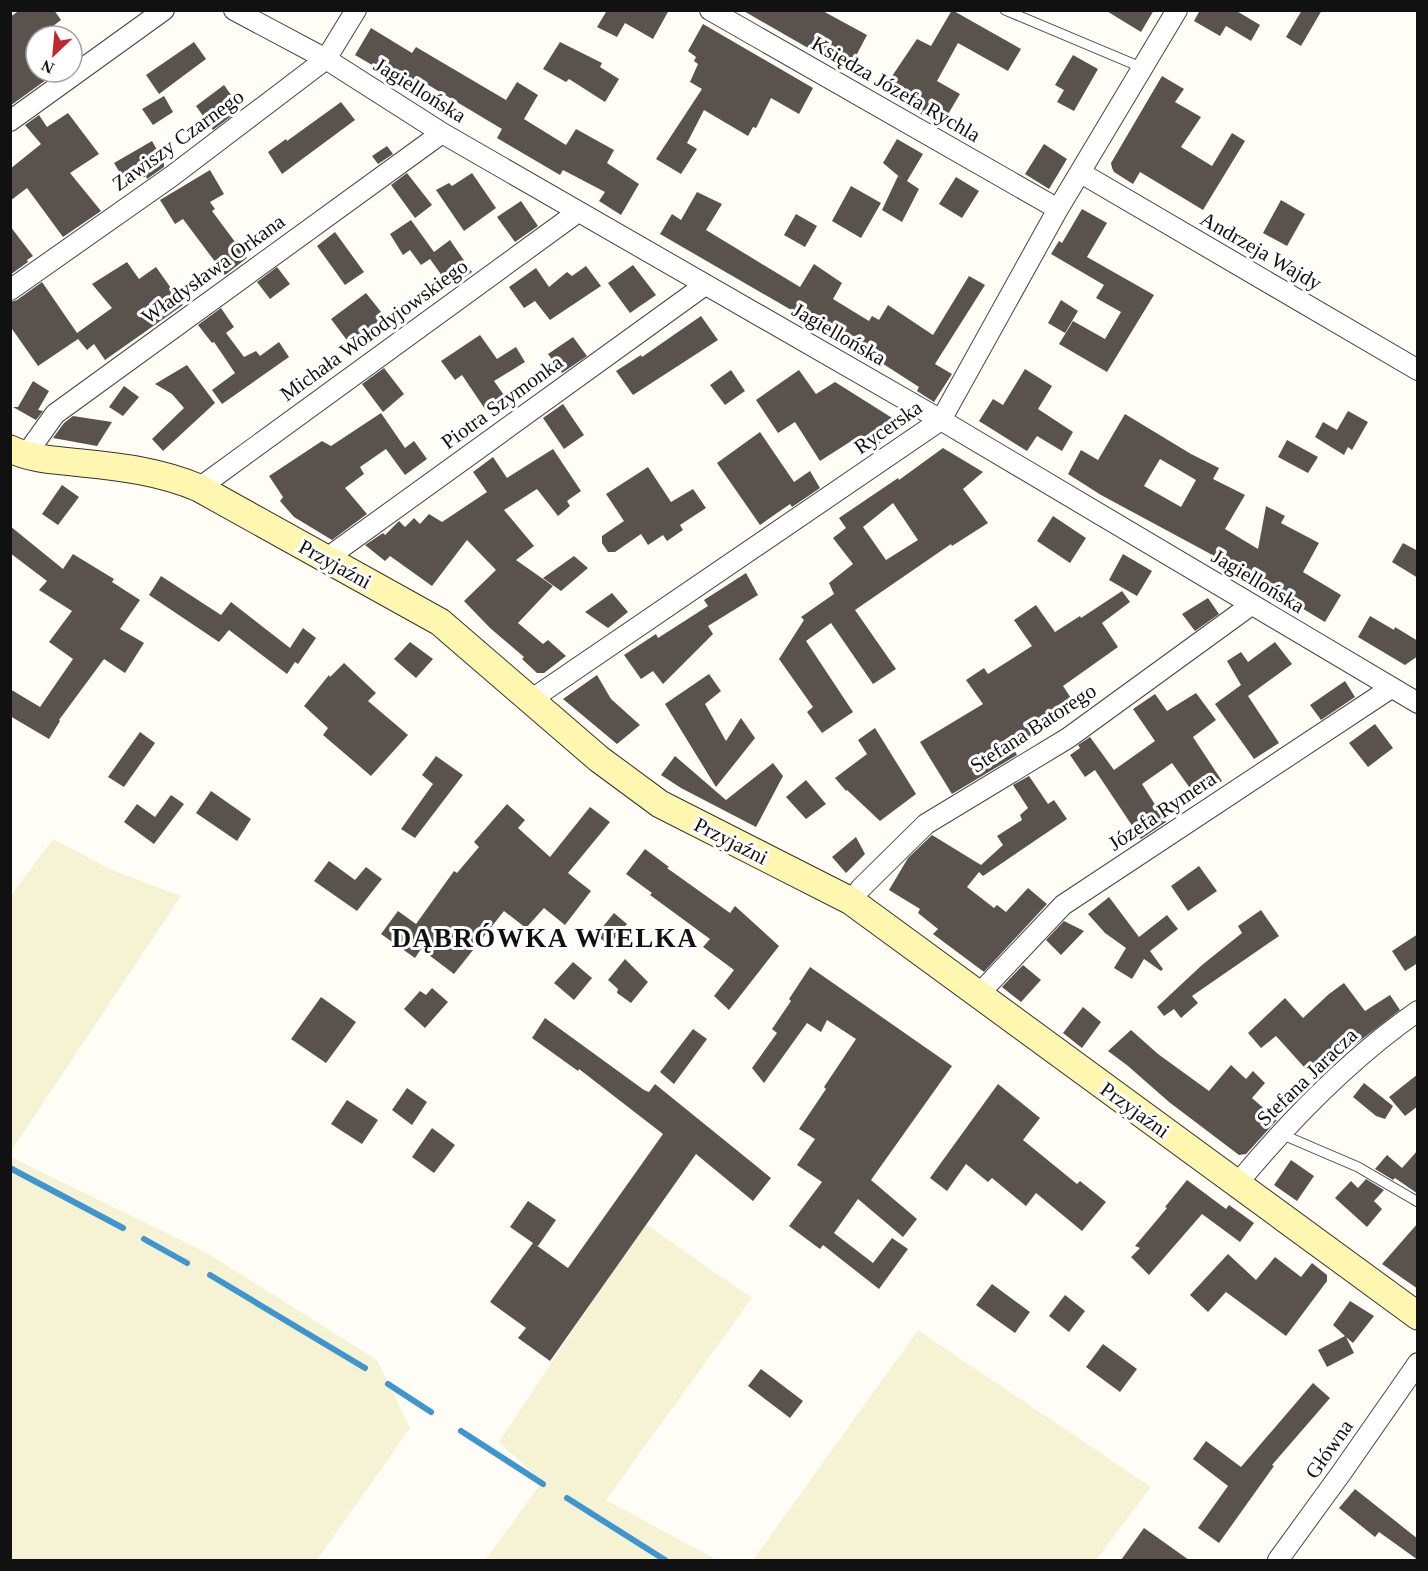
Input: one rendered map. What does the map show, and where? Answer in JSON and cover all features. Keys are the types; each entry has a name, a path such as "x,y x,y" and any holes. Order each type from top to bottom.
{"street":[{"path":"10,121 164,10"},
{"name":"Jagiellońska","path":"234,10 326,59 442,133 941,420 1418,703"},
{"name":"Zawiszy Czarnego","path":"10,290 172,176 326,59 356,10"},
{"name":"Księdza Józefa Rychla","path":"710,10 1058,209"},
{"name":"Rycerska","path":"532,699 941,420 1058,209 1177,10"},
{"name":"Władysława Orkana","path":"18,453 55,414 442,133"},
{"name":"Andrzeja Wajdy","path":"1081,173 1418,370"},
{"name":"Michała Wołodyjowskiego","path":"199,488 578,212"},
{"name":"Piotra Szymonka","path":"327,558 705,285"},
{"name":"Przyjaźni","path":"18,453 121,467 180,480 199,488 440,622 532,699 598,759 660,804 851,901 1237,1184 1414,1306"},
{"name":"Stefana Batorego","path":"851,901 861,888 926,824 1068,738 1251,605"},
{"name":"Józefa Rymera","path":"978,995 1064,905 1391,688"},
{"name":"Stefana Jaracza","path":"1237,1184 1340,1073 1415,1016"},
{"name":"Główna","path":"1278,1560 1418,1364"}],"lane":[{"path":"1005,10 1143,68"},
{"path":"1281,1134 1358,1167 1418,1202"}],"shaded area":[{"path":"53,839 112,870 181,896 11,1151 11,895"},
{"path":"11,1157 207,1253 377,1360 410,1428 317,1560 11,1560"},
{"path":"644,1223 752,1298 606,1500 717,1560 485,1560 542,1482 499,1442"},
{"path":"918,1330 1151,1487 1096,1560 753,1560"}],"building":[{"path":"20,10 54,10 61,20 56,24 24,24 24,84 40,84 10,106 10,17"},
{"path":"603,10 669,10 653,39 625,23 617,37 597,27 606,12"},
{"path":"742,10 821,10 867,35 848,71"},
{"path":"952,10 1021,49 1008,71 958,43 937,81 960,94 941,126 882,91 917,39 931,46"},
{"path":"1105,10 1154,10 1141,32"},
{"path":"1200,10 1235,10 1260,25 1251,41 1226,26 1220,36 1194,21"},
{"path":"1302,10 1322,10 1301,46 1286,37"},
{"path":"703,24 813,88 799,114 771,98 756,128 753,127 748,136 704,110 687,143 697,149 681,174 656,159 702,89 690,82 698,64 694,61 696,57 688,51"},
{"path":"371,28 412,53 416,47 506,100 517,82 538,95 524,119 566,145 576,129 614,150 607,163 639,184 621,215 599,201 605,192 563,170 560,175 497,138 502,129 425,83 420,93 355,55"},
{"path":"194,42 206,59 159,94 146,75"},
{"path":"560,42 602,63 600,67 619,79 605,102 569,79 566,82 543,69"},
{"path":"1073,55 1098,69 1074,111 1057,102 1064,90 1055,85"},
{"path":"1162,76 1184,89 1175,102 1201,117 1181,147 1212,166 1232,133 1245,141 1203,210 1140,172 1133,184 1114,172 1112,168 1111,163"},
{"path":"224,85 241,109 213,130 196,106"},
{"path":"164,96 173,112 153,125 142,109"},
{"path":"341,102 355,120 282,174 268,152"},
{"path":"68,113 99,154 70,173 101,211 63,237 27,188 10,201 10,169 41,144 25,125 39,115 47,127"},
{"path":"897,139 923,154 907,181 919,189 902,222 882,210 898,176 902,179 883,163"},
{"path":"152,141 164,162 164,167 147,179 146,176 128,186 114,163"},
{"path":"1044,144 1067,159 1049,189 1025,174"},
{"path":"387,146 393,154 378,164 372,156"},
{"path":"210,170 224,194 210,202 215,209 212,211 247,258 225,275 183,219 175,224 160,200"},
{"path":"407,173 432,205 415,218 391,185"},
{"path":"472,173 496,208 464,231 436,190 449,183 452,186"},
{"path":"956,177 979,191 962,218 939,204"},
{"path":"851,186 881,203 861,238 832,221"},
{"path":"697,192 722,204 706,230 800,287 814,264 842,283 833,299 869,321 872,316 879,320 888,305 933,335 969,276 985,285 935,364 952,374 934,402 917,391 919,387 874,358 660,234 672,214 681,220"},
{"path":"1281,200 1305,214 1287,246 1263,233"},
{"path":"521,201 538,226 515,242 497,217"},
{"path":"1082,209 1107,223 1087,257 1154,295 1107,372 1059,344 1073,321 1105,339 1121,312 1096,298 1104,285 1051,254 1059,241 1062,243"},
{"path":"796,214 817,226 805,247 784,235"},
{"path":"411,220 434,252 450,240 472,272 450,287 430,259 421,265 410,250 403,255 390,234"},
{"path":"10,226 33,256 10,275"},
{"path":"335,232 364,272 345,285 317,246"},
{"path":"127,262 139,279 156,267 183,305 105,360 94,344 87,350 78,339 38,366 10,326 10,302 17,300 42,282 77,333 112,308 92,284"},
{"path":"633,265 656,295 630,313 608,283"},
{"path":"586,266 601,286 550,320 535,301 524,308 509,287 536,268 549,287 567,272 572,276"},
{"path":"277,267 290,284 270,299 257,282"},
{"path":"366,293 385,317 349,343 331,319"},
{"path":"1061,300 1078,311 1065,333 1048,323"},
{"path":"221,308 234,327 226,333 244,357 256,351 260,356 279,342 289,357 222,404 212,390 235,373 214,342 212,343 198,325"},
{"path":"701,316 718,340 633,395 616,371 641,355 642,357"},
{"path":"480,335 497,359 516,347 525,362 494,381 506,398 487,412 462,375 455,380 441,361"},
{"path":"573,337 587,356 562,373 548,354"},
{"path":"187,365 215,403 163,451 152,439 184,408 172,394 155,384"},
{"path":"384,368 404,394 383,412 362,384"},
{"path":"1025,369 1052,386 1038,409 1073,432 1062,451 1037,436 1027,451 979,421 993,399 1003,405"},
{"path":"731,370 745,391 725,405 710,385"},
{"path":"799,370 816,394 835,382 905,426 867,452 856,438 820,461 795,422 778,433 756,400"},
{"path":"33,381 49,391 38,410 43,411 36,420 13,407 18,407"},
{"path":"124,386 139,397 123,416 109,407"},
{"path":"563,404 584,435 564,449 543,418"},
{"path":"1348,411 1368,422 1352,450 1348,447 1344,455 1315,437 1323,422 1337,430"},
{"path":"381,413 405,448 414,441 427,459 405,475 386,449 360,467 364,474 345,488 367,514 332,540 294,517 280,501 283,497 269,476 322,441 331,446"},
{"path":"1125,414 1191,454 1219,468 1213,479 1245,495 1225,529 1258,549 1266,506 1285,516 1281,523 1319,543 1303,572 1341,595 1325,622 1218,558 1101,495 1068,474 1081,450 1098,460","holes":["1160,459 1196,480 1181,507 1144,486"]},
{"path":"73,416 112,422 97,446 53,438 64,423"},
{"path":"760,432 794,482 810,471 820,488 792,507 790,504 760,525 717,463"},
{"path":"1287,440 1318,457 1308,473 1278,457"},
{"path":"943,448 983,472 963,489 988,523 952,546 951,544 855,610 896,669 873,684 831,623 806,641 853,712 822,733 807,712 813,707 779,659 804,620 801,617 834,594 829,583 853,564 833,538 846,528 839,518 898,478 899,480","holes":["893,503 918,540 886,560 863,527"]},
{"path":"553,449 581,491 567,501 570,506 558,516 537,489 504,510 534,546 516,560 553,586 518,623 543,644 548,640 566,656 544,673 537,673 522,659 524,657 490,628 464,601 496,570 467,540 432,586 390,556 385,561 365,545 383,533 385,535 399,521 405,527 414,518 420,524 429,514 442,522 487,492 473,472 493,457 507,478"},
{"path":"648,467 671,502 693,489 706,508 680,525 683,530 667,541 663,535 648,545 641,534 615,552 608,552 602,543 602,536 624,521 606,494"},
{"path":"62,485 79,497 58,525 42,514"},
{"path":"1053,516 1086,538 1070,563 1037,541"},
{"path":"10,526 63,569 73,554 114,579 112,582 140,600 120,629 144,643 125,673 104,659 59,720 49,739 10,716 10,689 40,707 73,659 49,642 72,611 39,590 47,581 10,553"},
{"path":"1403,543 1418,551 1418,578 1392,562"},
{"path":"1123,554 1152,571 1137,596 1109,580"},
{"path":"574,556 588,568 561,591 543,578"},
{"path":"746,573 758,595 708,626 713,634 663,684 653,671 641,679 624,655 656,634 658,638 708,606 704,600"},
{"path":"161,576 221,615 231,602 290,648 303,628 316,638 298,664 295,662 287,674 229,630 219,642 149,595"},
{"path":"1122,591 1130,602 1102,623 1118,647 1063,686 1077,707 1013,748 1017,755 952,794 920,742 983,704 966,680 984,668 988,674 1032,646 1014,620 1036,605 1055,632"},
{"path":"612,593 628,612 608,628 585,612"},
{"path":"1208,598 1219,614 1195,631 1182,614"},
{"path":"1370,616 1418,641 1418,656 1405,665 1358,637"},
{"path":"410,642 433,659 416,678 394,659"},
{"path":"1275,642 1292,664 1248,696 1279,743 1254,759 1215,704 1241,685 1227,661 1241,652 1248,662"},
{"path":"344,663 376,693 368,701 408,735 371,776 323,735 328,728 304,706 329,675 330,677"},
{"path":"709,674 721,691 705,704 726,741 741,718 755,738 716,787 665,704"},
{"path":"597,675 611,699 640,725 617,744 563,699"},
{"path":"1345,681 1355,697 1321,720 1310,705"},
{"path":"1196,693 1216,720 1193,737 1222,781 1197,798 1172,763 1142,784 1166,822 1141,839 1095,770 1085,777 1070,755 1080,748 1078,745 1090,737 1114,770 1155,741 1133,709 1155,694 1167,711"},
{"path":"1375,724 1393,748 1368,767 1349,743"},
{"path":"875,728 916,794 880,821 835,778 867,754 858,740"},
{"path":"140,732 155,743 124,787 108,777"},
{"path":"436,756 463,775 415,838 401,829 433,784 422,775"},
{"path":"675,756 726,800 773,763 783,776 756,827 681,788 661,775"},
{"path":"1029,776 1048,804 1054,800 1067,819 983,876 979,872 967,887 994,908 997,905 1006,912 1028,888 1047,904 984,972 933,934 938,929 918,913 920,909 889,890 908,858 932,835 981,865 1003,845 997,836 1022,820 1020,815 1028,808 1013,785"},
{"path":"806,780 826,804 806,819 786,797"},
{"path":"211,791 251,819 237,841 196,813"},
{"path":"171,795 184,804 154,844 124,822 137,804 155,817"},
{"path":"507,804 525,820 518,828 550,857 590,807 610,822 568,873 591,891 565,925 544,908 526,928 504,911 454,974 421,949 415,958 381,934 398,911 416,924 454,871 457,873 479,847 474,842"},
{"path":"856,837 865,854 846,873 832,857"},
{"path":"645,849 669,867 667,868 730,913 735,906 779,946 729,1010 714,996 734,970 703,947 710,939 650,895 652,893 626,874"},
{"path":"329,861 355,880 366,867 382,879 357,911 314,881"},
{"path":"1199,866 1217,891 1188,911 1171,886"},
{"path":"1109,897 1139,937 1167,915 1178,929 1150,951 1163,969 1161,971 1144,959 1132,979 1114,968 1126,948 1105,933 1088,914"},
{"path":"1261,910 1279,936 1192,996 1198,1003 1181,1018 1174,1009 1164,1016 1157,1007 1202,965 1242,933 1238,926"},
{"path":"614,913 627,924 609,945 596,935"},
{"path":"1064,921 1084,931 1061,955 1046,940"},
{"path":"1418,934 1418,963 1405,971 1392,951"},
{"path":"625,959 648,982 631,1003 617,993 618,989 608,980"},
{"path":"573,962 592,978 574,1000 554,983"},
{"path":"1023,965 1041,980 1021,1002 1002,987"},
{"path":"810,967 952,1066 871,1180 917,1219 903,1237 858,1199 834,1233 873,1263 892,1238 908,1249 879,1289 823,1245 820,1249 789,1226 822,1182 797,1165 815,1139 799,1129 856,1039 827,1020 821,1032 807,1023 764,1083 752,1068 777,1033 772,1029"},
{"path":"1344,983 1365,1011 1390,995 1400,1010 1348,1050 1346,1049 1314,1078 1276,1036 1261,1048 1248,1033 1285,998 1303,1018"},
{"path":"432,988 448,1002 425,1028 404,1009 420,991 426,995"},
{"path":"321,997 356,1022 326,1063 291,1039"},
{"path":"1083,1007 1101,1022 1082,1048 1063,1033"},
{"path":"545,1018 644,1090 649,1092 655,1084 771,1178 753,1201 696,1154 550,1361 518,1338 526,1328 490,1302 533,1243 510,1227 528,1201 556,1220 538,1246 536,1245 568,1268 663,1134 579,1069 578,1071 532,1038"},
{"path":"693,1029 707,1039 674,1084 660,1072"},
{"path":"1131,1030 1158,1054 1209,1091 1231,1065 1246,1079 1253,1071 1265,1083 1252,1098 1277,1120 1246,1154 1239,1155 1169,1102 1108,1051"},
{"path":"1418,1074 1418,1106 1405,1116 1389,1097"},
{"path":"1364,1083 1393,1106 1385,1119 1376,1116 1353,1097"},
{"path":"998,1084 1040,1118 1023,1140 1077,1184 1080,1181 1106,1202 1082,1231 1036,1193 1026,1206 992,1178 988,1182 966,1164 947,1191 930,1178"},
{"path":"407,1088 427,1102 412,1125 392,1110"},
{"path":"347,1100 378,1120 362,1144 331,1124"},
{"path":"432,1128 455,1145 434,1173 412,1157"},
{"path":"1418,1150 1418,1194 1395,1178 1393,1180 1375,1169 1387,1155 1402,1168"},
{"path":"1291,1160 1314,1176 1297,1201 1274,1185"},
{"path":"1366,1179 1384,1190 1374,1201 1382,1209 1367,1227 1335,1198 1351,1181 1358,1188"},
{"path":"1187,1180 1226,1209 1229,1205 1254,1223 1240,1242 1202,1214 1149,1275 1131,1257 1140,1248 1135,1246"},
{"path":"1418,1223 1418,1289 1382,1264"},
{"path":"1228,1254 1256,1280 1275,1257 1301,1277 1312,1263 1327,1275 1327,1281 1286,1336 1226,1292 1208,1312 1190,1295"},
{"path":"992,1284 1030,1312 1015,1333 976,1305"},
{"path":"1065,1295 1085,1311 1069,1332 1049,1316"},
{"path":"1350,1301 1374,1316 1353,1343 1346,1337 1354,1353 1327,1367 1318,1350 1345,1336 1333,1325"},
{"path":"1103,1344 1137,1369 1120,1392 1086,1367"},
{"path":"761,1369 803,1401 790,1418 748,1386"},
{"path":"1313,1383 1330,1398 1272,1465 1274,1466 1219,1543 1198,1528 1228,1486 1193,1459 1206,1441 1241,1467"},
{"path":"1355,1489 1418,1539 1418,1560 1379,1532 1375,1537 1339,1508"},
{"path":"1144,1528 1189,1560 1121,1560"}],"waterway":[{"path":"10,1168 123,1228"},
{"path":"144,1239 187,1263"},
{"path":"210,1275 365,1368"},
{"path":"388,1384 431,1412"},
{"path":"461,1431 543,1484"},
{"path":"567,1498 665,1560"}],"district":[{"name":"DĄBRÓWKA WIELKA","path":"545,938"}]}
